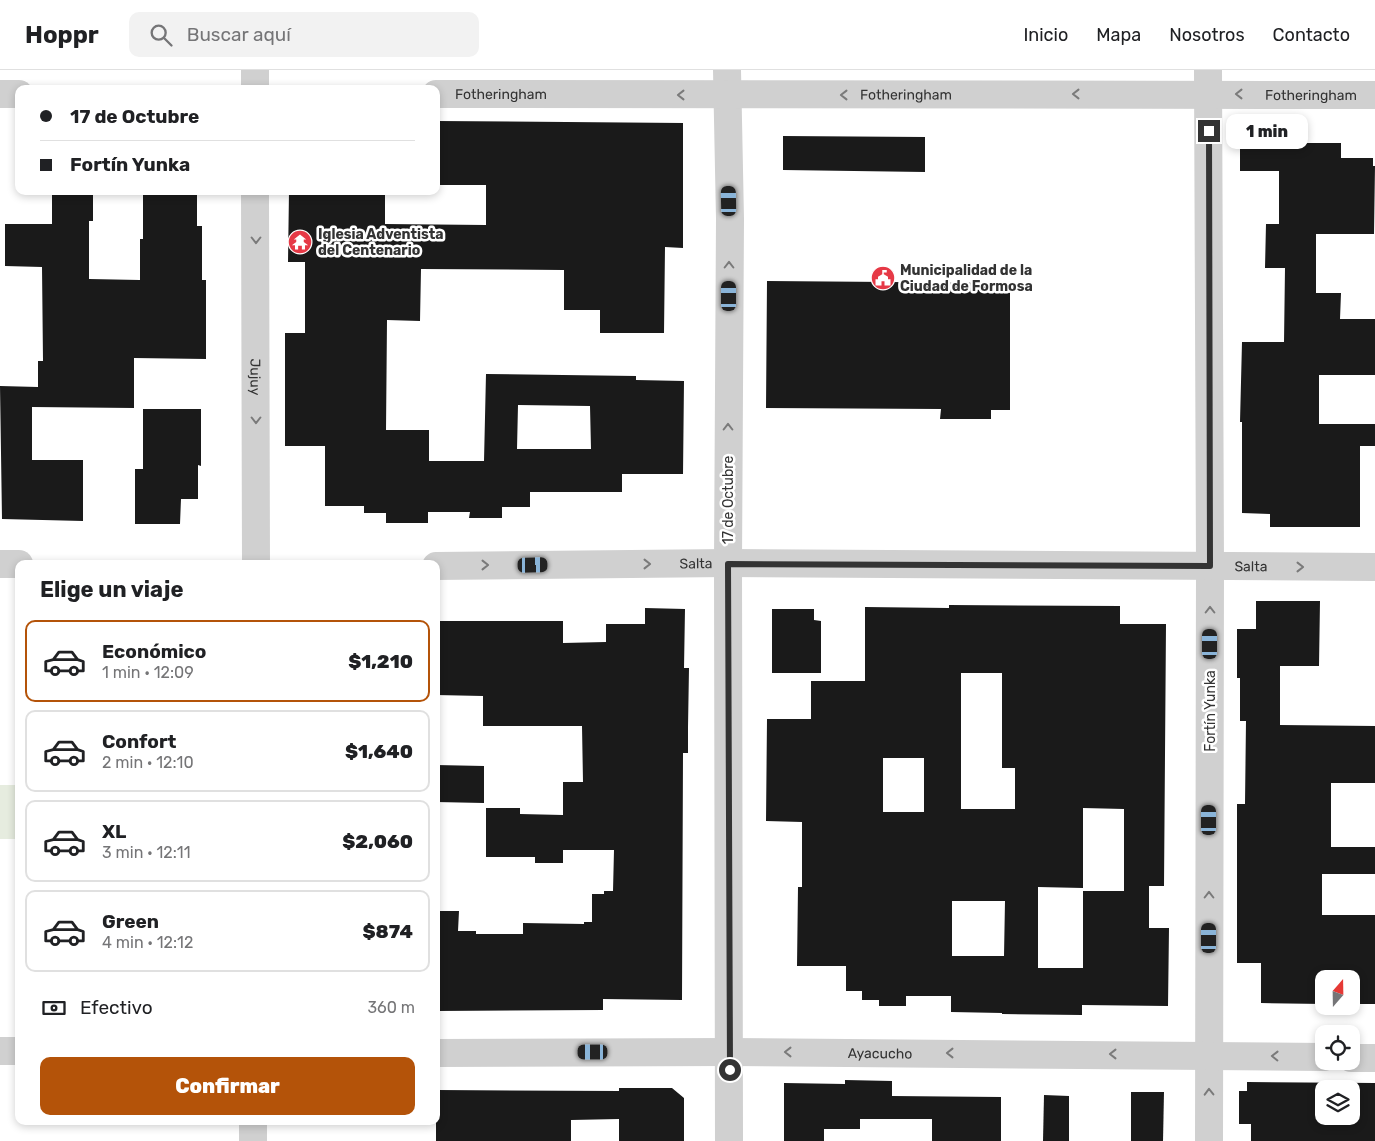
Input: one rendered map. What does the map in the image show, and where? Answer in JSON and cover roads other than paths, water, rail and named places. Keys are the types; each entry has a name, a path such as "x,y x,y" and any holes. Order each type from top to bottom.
{"street":[{"path":"255,70 255,85"},
{"name":"Fotheringham","path":"440,94 727,82 1209,82 1375,95"},
{"name":"17 de Octubre","path":"727,82 730,219 728,564 729,1141"},
{"name":"Fortín Yunka","path":"1209,82 1209,1141"},
{"path":"0,94 15,94"},
{"name":"Jujuy","path":"256,195 256,560"},
{"path":"0,564 15,564"},
{"name":"Salta","path":"440,566 728,564 1375,567"},
{"path":"0,1051 15,1051"},
{"name":"Ayacucho","path":"440,1053 730,1052 1315,1057"},
{"path":"1360,1058 1375,1058"},
{"path":"253,1125 253,1141"}],"place":[{"name":"Iglesia Adventista del Centenario","path":"300,242"},
{"name":"Municipalidad de la Ciudad de Formosa","path":"883,278"}]}
